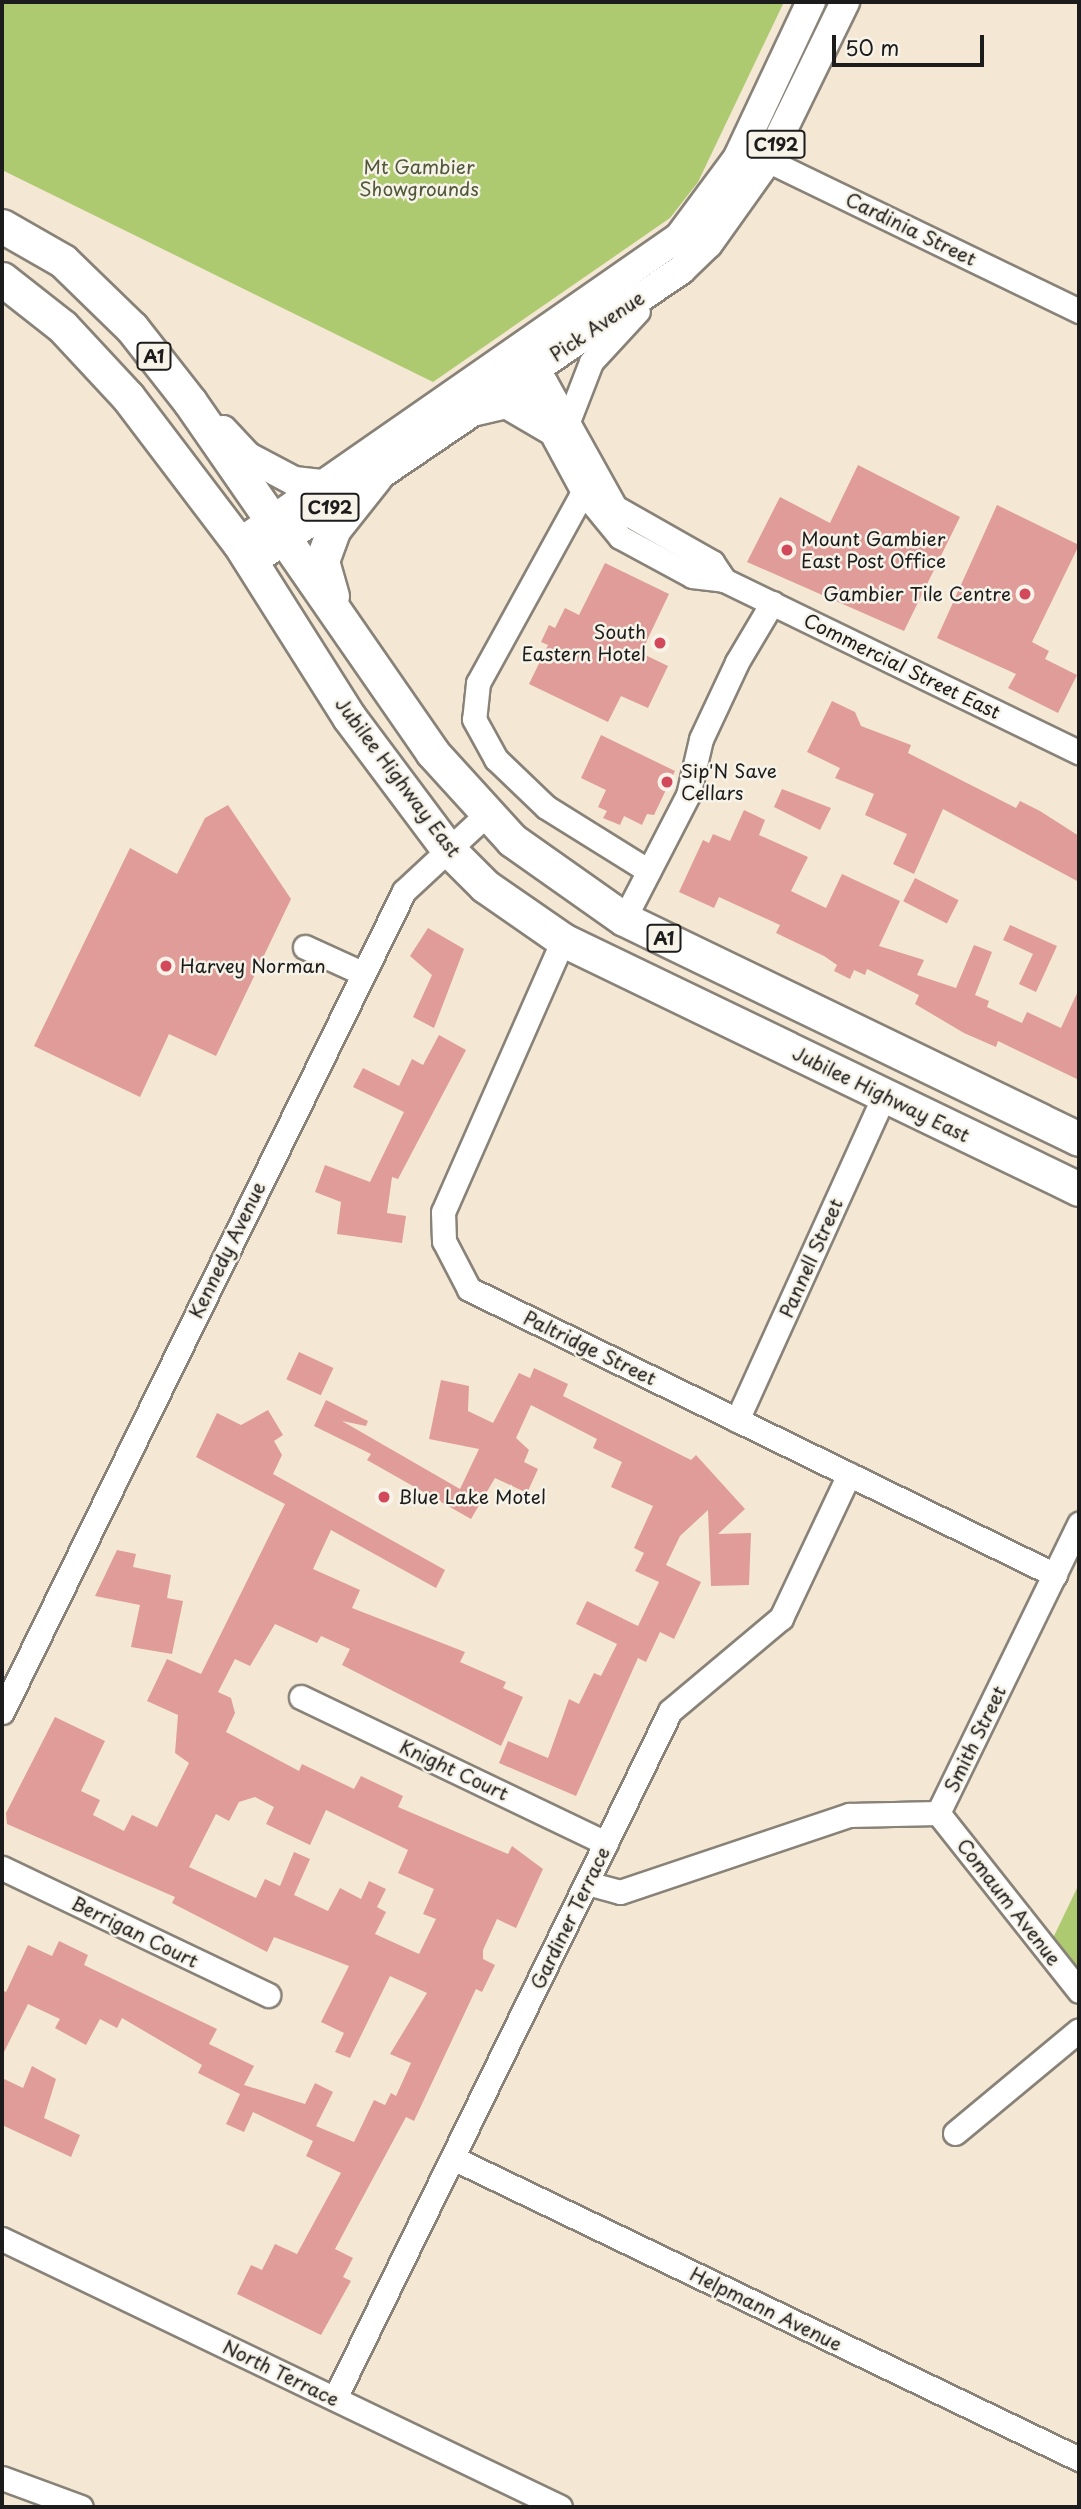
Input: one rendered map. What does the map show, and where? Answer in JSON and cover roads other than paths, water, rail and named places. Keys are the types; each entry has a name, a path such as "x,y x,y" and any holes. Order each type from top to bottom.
{"highway":[{"name":"A1","path":"2,226 63,261 99,295 196,411 432,751 487,814 539,862 624,919 1069,1134"},
{"name":"Jubilee Highway East","path":"2,279 62,326 128,397 245,553 349,717 447,848 485,886 563,940 1079,1189"},
{"path":"342,620 321,561 333,530 375,477"},
{"path":"1039,1170 1069,1134"}],"main road":[{"name":"Pick Avenue","path":"245,553 279,529 375,477 467,415 523,363 679,237 742,148 811,2"},
{"name":"Pick Avenue","path":"279,529 324,484 681,270 723,225 768,160 845,2"},
{"path":"467,415 506,404 558,426"},
{"path":"196,411 206,414 247,456 294,481 324,484"}],"street":[{"name":"Cardinia Street","path":"742,148 1079,311"},
{"path":"558,426 591,362 681,270"},
{"name":"Commercial Street East","path":"523,363 529,392 558,426 615,507 712,562 724,579"},
{"name":"Commercial Street East","path":"558,426 583,492 609,528 639,549 692,576 724,579 1079,752"},
{"path":"583,492 478,683 474,719 496,760 546,807 649,871"},
{"path":"624,919 688,795 701,739 772,603"},
{"name":"Kennedy Avenue","path":"2,1712 404,891 447,848 487,814"},
{"name":"Paltridge Street","path":"563,940 451,1184 444,1241 469,1289 1055,1575"},
{"path":"305,947 362,973"},
{"name":"Pannell Street","path":"737,1420 884,1096"},
{"name":"Gardiner Terrace","path":"335,2399 670,1711 781,1618 849,1474"},
{"name":"Smith Street","path":"587,1883 620,1892 849,1815 938,1813 1079,1524"},
{"name":"Knight Court","path":"301,1697 607,1843"},
{"name":"Comaum Avenue","path":"938,1813 1079,1991"},
{"name":"Berrigan Court","path":"2,1868 268,1995"},
{"path":"955,2133 1079,2030"},
{"name":"Helpmann Avenue","path":"453,2158 1079,2459"},
{"name":"North Terrace","path":"2,2239 560,2507"},
{"path":"2,2479 29,2500 81,2507"}],"place":[{"name":"Mount Gambier East Post Office","path":"787,550"},
{"name":"Gambier Tile Centre","path":"1025,594"},
{"name":"South Eastern Hotel","path":"660,643"},
{"name":"Sip'N Save Cellars","path":"667,782"},
{"name":"Harvey Norman","path":"166,966"},
{"name":"Blue Lake Motel","path":"384,1497"}],"park label":[{"name":"Mt Gambier Showgrounds","path":"419,178"}]}
